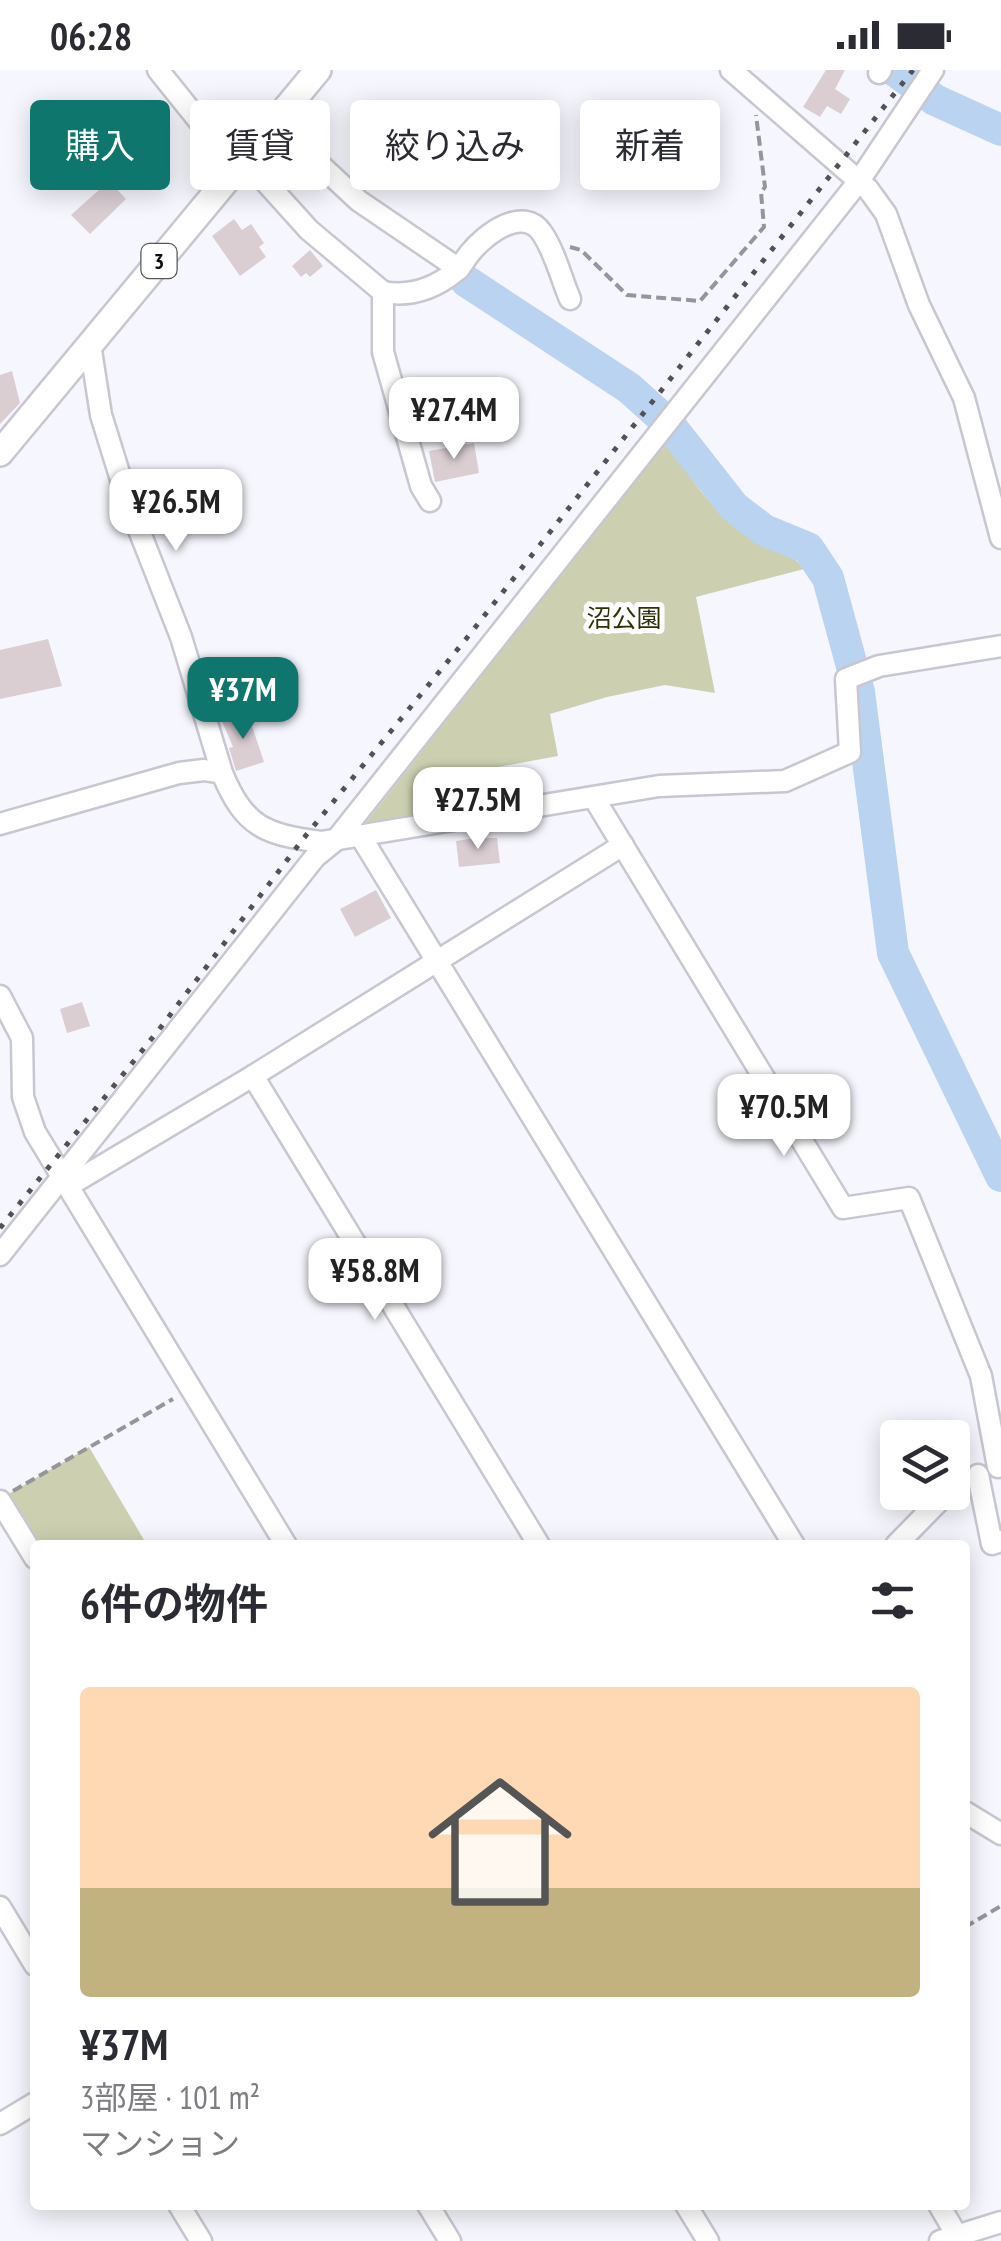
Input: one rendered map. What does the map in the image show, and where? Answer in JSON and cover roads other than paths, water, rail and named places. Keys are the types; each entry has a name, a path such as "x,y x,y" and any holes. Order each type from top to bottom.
{"main road":[{"name":"3","path":"293,100 318,70"},
{"name":"3","path":"0,452 217,190"}],"street":[{"path":"158,70 190,106"},
{"path":"748,80 858,181 886,214 919,305 964,398 1001,538"},
{"path":"0,1255 65,1181 314,857 660,433 858,181 923,83"},
{"path":"330,174 359,201 460,269"},
{"path":"268,190 383,292 404,296 432,287 460,269 492,232 513,222 528,222 540,229 570,299"},
{"path":"383,292 383,352 420,486 430,500"},
{"path":"90,344 102,415 128,502 181,637 222,773 233,800 246,816 280,836 329,841 659,786 786,782 850,752 846,680 879,666 1001,646"},
{"path":"0,824 179,773 222,773"},
{"path":"594,798 843,1208 909,1198 981,1376 992,1469 992,1544 1001,1541"},
{"path":"361,837 791,1540"},
{"path":"65,1181 253,1076 623,846"},
{"path":"0,996 22,1038 24,1096 35,1132 283,1540"},
{"path":"0,1081 23,1075"},
{"path":"253,1076 536,1540"},
{"path":"970,1482 992,1469"},
{"path":"0,1500 30,1550"},
{"path":"901,1540 929,1510"},
{"path":"970,1815 1001,1834"},
{"path":"0,1907 30,1957"},
{"path":"0,2124 30,2106"},
{"path":"182,2210 201,2241"},
{"path":"431,2210 450,2241"},
{"path":"689,2210 708,2241"},
{"path":"941,2210 948,2238 1001,2222"}],"waterway":[{"path":"894,70 935,100 1001,130"},
{"path":"466,281 629,388 668,423 734,507 764,530 808,548 828,578 859,692 893,953 1001,1176"}],"railway":[{"path":"0,1228 913,70"}],"park label":[{"name":"沼公園","path":"624,618"}]}
